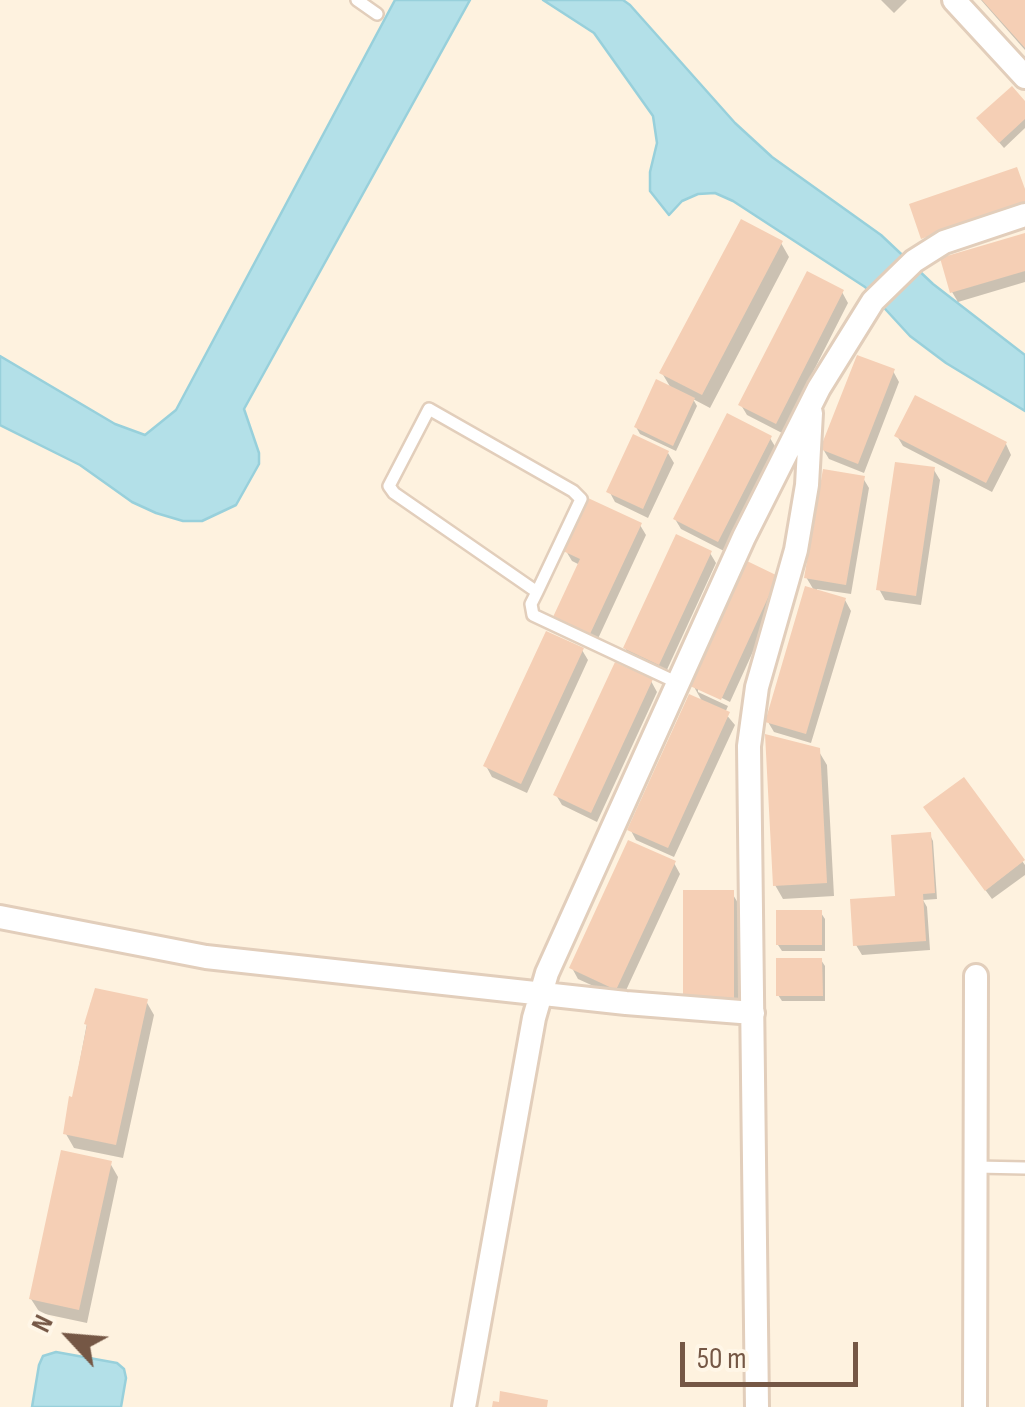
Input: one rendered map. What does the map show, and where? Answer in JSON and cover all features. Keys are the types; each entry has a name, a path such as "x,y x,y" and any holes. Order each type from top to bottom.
{"street":[{"path":"954,0 1025,77"},
{"path":"464,1407 547,973 744,537 812,401 873,301 914,261 944,242 1025,215"},
{"path":"758,1407 750,725 796,550 807,485 812,401"},
{"path":"0,916 206,957 753,1013"},
{"path":"975,1407 976,976"}],"lane":[{"path":"357,0 376,14"},
{"path":"537,592 389,486 429,410 572,490 581,499 537,592 533,614 678,683"},
{"path":"976,1167 1025,1168"}],"water":[{"path":"395,0 470,0 244,409 259,464 236,505 202,521 183,521 156,513 132,502 80,465 0,425 0,356 115,424 145,435 176,410"},
{"path":"543,0 623,0 630,5 735,123 772,157 881,235 933,284 1025,355 1025,411 910,336 865,287 733,201 715,193 698,194 682,201 669,215 650,191 657,143 653,116 594,33"},
{"path":"56,1352 117,1363 126,1378 121,1407 32,1407 39,1365 43,1356"}],"building":[{"path":"982,0 1025,0 1025,48"},
{"path":"1012,86 1025,101 1025,119 999,143 976,118"},
{"path":"1017,167 1025,189 1025,203 921,239 909,204"},
{"path":"741,219 783,241 702,395 659,373"},
{"path":"1025,233 1025,271 950,293 940,258"},
{"path":"807,271 844,290 776,424 738,405"},
{"path":"857,355 895,369 858,464 820,449"},
{"path":"656,379 695,398 673,446 634,427"},
{"path":"915,395 1007,442 986,483 894,436"},
{"path":"727,413 772,436 718,542 673,519"},
{"path":"633,434 669,451 643,509 606,492"},
{"path":"895,462 935,467 916,596 876,590"},
{"path":"823,469 865,476 846,585 804,578"},
{"path":"588,498 642,523 590,634 553,617 580,559 563,551"},
{"path":"676,534 712,551 659,665 623,648"},
{"path":"747,561 778,576 721,700 690,686"},
{"path":"805,586 846,598 806,734 765,722"},
{"path":"546,631 584,648 521,784 483,766"},
{"path":"615,662 653,679 591,813 553,795"},
{"path":"689,694 730,712 668,848 627,830"},
{"path":"765,734 820,748 827,883 773,886"},
{"path":"964,777 1025,860 985,891 923,807"},
{"path":"931,832 935,893 923,894 926,941 853,946 850,899 895,896 891,835"},
{"path":"628,840 676,861 616,990 569,968"},
{"path":"683,890 734,890 734,1000 683,1000"},
{"path":"776,910 822,910 822,945 776,945"},
{"path":"776,958 822,958 823,996 776,996"},
{"path":"95,988 148,999 116,1145 63,1134 87,1025 84,1024"},
{"path":"61,1150 112,1161 79,1310 29,1299"},
{"path":"500,1391 548,1400 547,1407 492,1407 493,1401 499,1402"}]}
